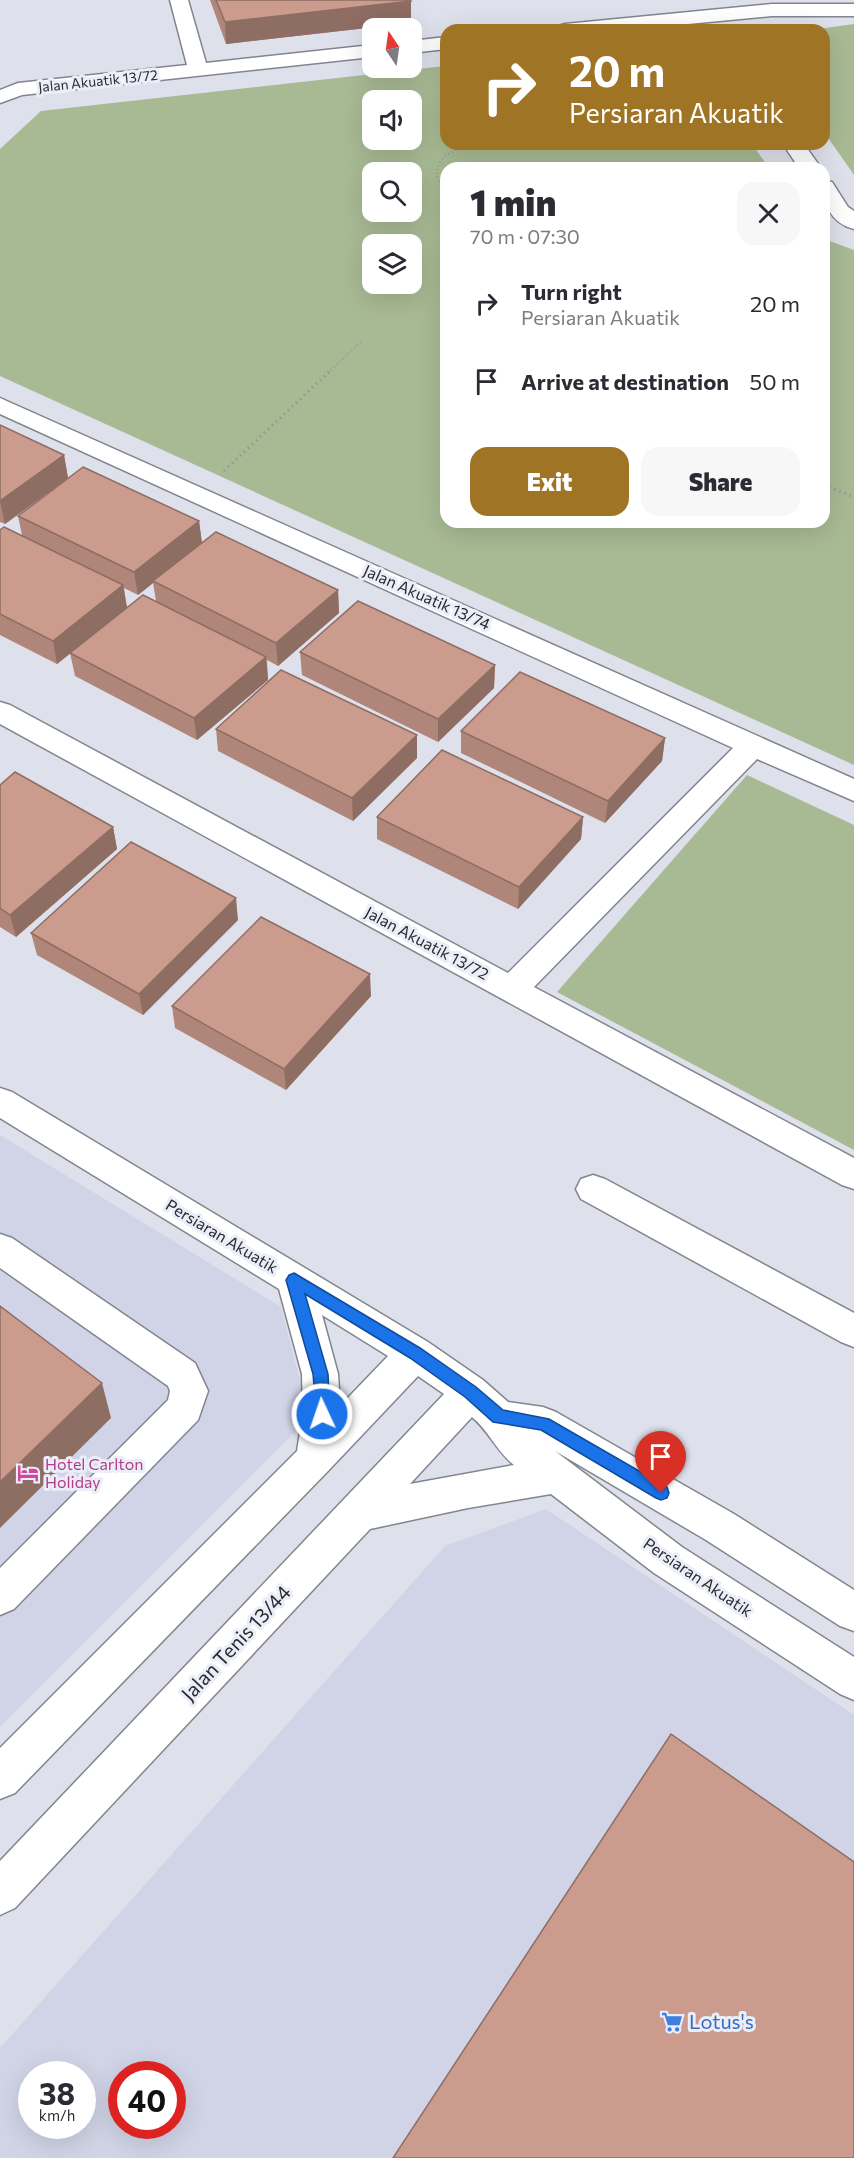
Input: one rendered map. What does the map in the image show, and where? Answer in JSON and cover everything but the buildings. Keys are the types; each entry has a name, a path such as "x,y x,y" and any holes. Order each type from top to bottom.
{"street":[{"path":"179,0 198,70"},
{"path":"673,24 709,22 811,0"},
{"path":"772,10 854,10"},
{"path":"422,46 440,44"},
{"name":"Jalan Akuatik 13/72","path":"0,97 18,89 362,52"},
{"path":"830,196 840,212 854,222"},
{"name":"Jalan Akuatik 13/74","path":"0,405 854,791"},
{"name":"Jalan Akuatik 13/72","path":"0,712 854,1175"},
{"path":"513,989 754,744"},
{"name":"Persiaran Akuatik","path":"0,1101 415,1353 470,1392 499,1417 519,1446 668,1560 854,1680"},
{"path":"593,1189 854,1331"},
{"path":"0,1249 182,1375 189,1390 185,1408 0,1596"},
{"path":"294,1280 320,1374 322,1414 315,1459"},
{"path":"0,1778 315,1459 415,1353"},
{"name":"Jalan Tenis 13/44","path":"0,1893 359,1514 470,1392"},
{"path":"499,1417 543,1424 720,1527 854,1612"},
{"path":"359,1514 468,1490 557,1475"}],"path":[{"path":"440,181 437,174 440,161 454,150"},
{"path":"200,494 363,340"},
{"path":"830,487 854,497"}],"shaded area":[{"path":"0,1135 281,1307 301,1384 299,1428 0,1727"},
{"path":"546,1509 854,1715 854,2158 0,2158 0,2048 445,1546"}],"green space":[{"path":"854,24 854,175 830,141 830,27"},
{"path":"440,67 440,150 756,150 765,162 440,162 440,528 830,528 830,241 854,250 854,765 0,376 0,149 41,111 362,75 362,78 422,78 422,69"},
{"path":"747,775 854,825 854,1150 557,992"}],"place":[{"name":"Hotel Carlton Holiday","path":"28,1473"},
{"name":"Lotus's","path":"672,2022"}],"route":[{"path":"322,1414 320,1374 294,1280 415,1353 470,1392 499,1417 543,1424 661,1493"}]}
